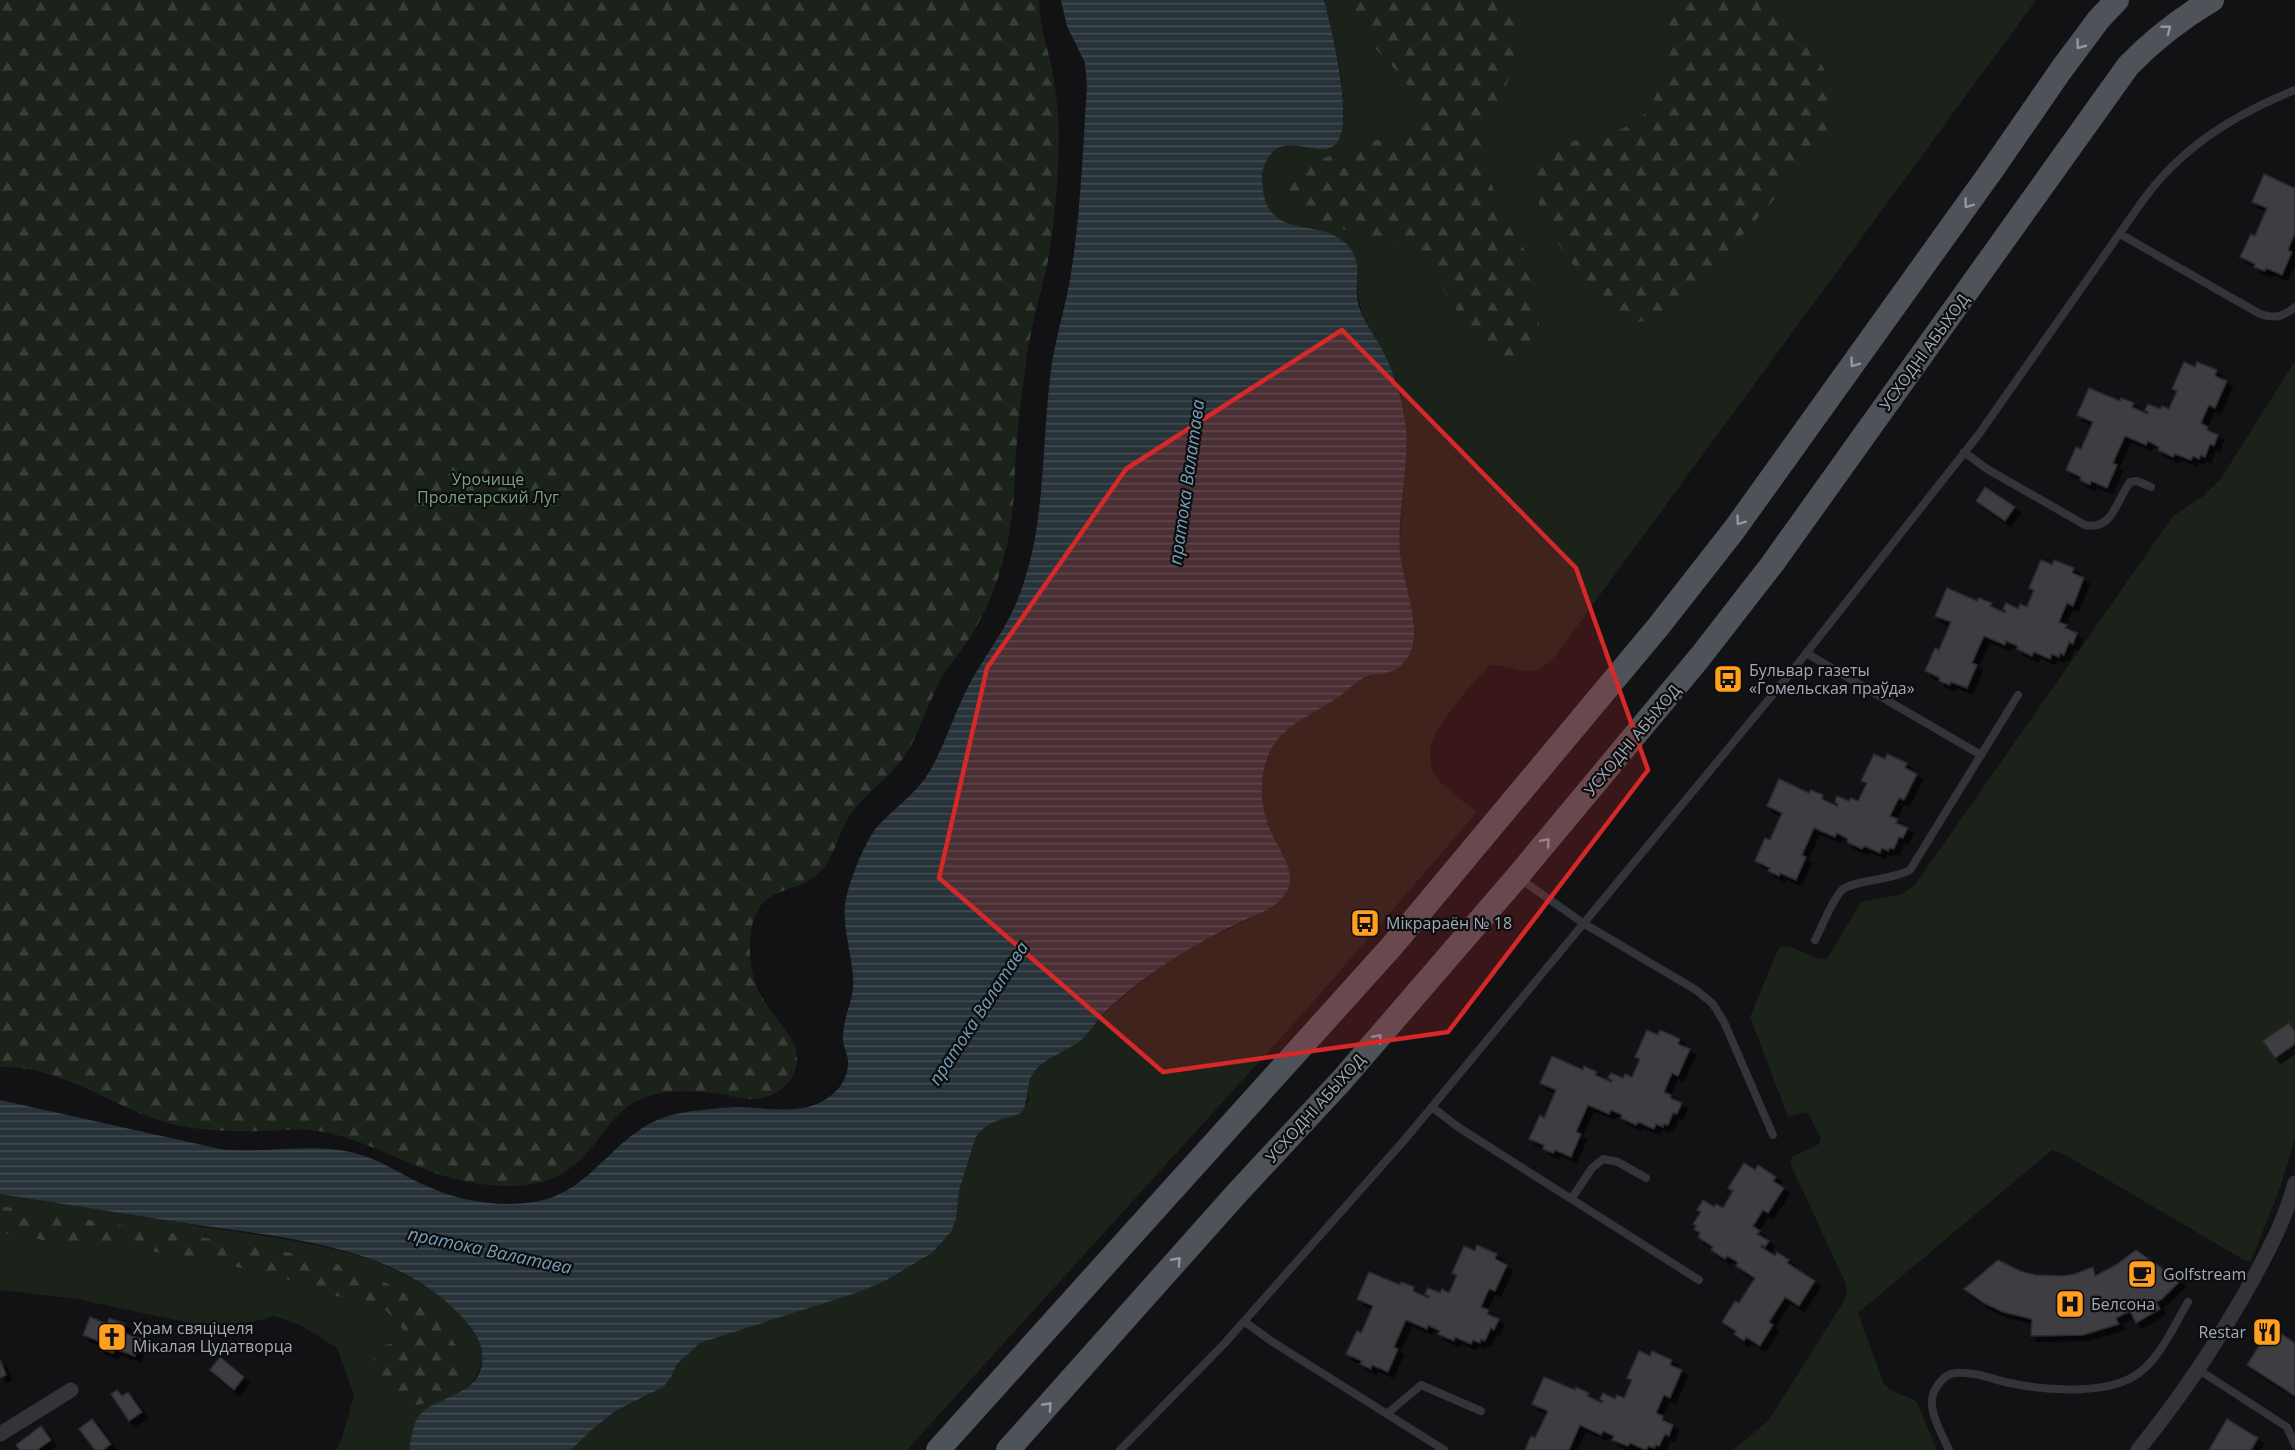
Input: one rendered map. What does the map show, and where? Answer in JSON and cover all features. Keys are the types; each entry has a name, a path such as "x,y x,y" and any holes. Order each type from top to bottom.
{"main road":[{"path":"938,1450 1392,946 1658,627 1734,530 2061,70 2099,19 2117,0"},
{"name":"УСХОДНІ АБЫХОД","path":"1008,1450 1238,1192 1342,1080 1517,877 1700,657 1773,563 2128,66 2160,35 2182,18 2212,0"}],"street":[{"path":"2138,1450 2199,1370 2291,1215 2295,1183"},
{"path":"0,1434 72,1390"}],"lane":[{"path":"1120,1450 1245,1322 1432,1107 1806,653 1964,452 2164,172 2190,149 2234,118 2295,90"},
{"path":"2120,234 2260,314 2273,319 2285,315 2295,307"},
{"path":"1964,452 1987,469 2085,525 2103,523 2110,517 2130,482 2137,481 2151,487"},
{"path":"1806,653 1981,755"},
{"path":"1815,940 1843,889 1901,875 1910,870 2018,695"},
{"path":"1517,877 1583,923 1696,990 1713,1004 1724,1023 1773,1135"},
{"path":"1432,1107 1458,1127 1699,1280"},
{"path":"1572,1198 1592,1168 1603,1159 1618,1162 1646,1178"},
{"path":"1949,1450 1933,1412 1932,1402 1936,1388 1948,1375 1955,1372 1967,1373 2026,1386 2048,1388 2088,1388 2120,1382 2130,1378 2146,1366 2188,1302"},
{"path":"1245,1322 1271,1341 1444,1450"},
{"path":"2199,1370 2287,1427 2295,1447"},
{"path":"1388,1413 1421,1385 1481,1411"}],"highlighted area":[{"path":"1342,330 1576,568 1648,770 1448,1032 1163,1072 939,878 987,668 1126,469"}],"green space":[{"name":"Урочище Пролетарский Луг","path":"0,0 1039,0 1056,96 1059,134 1058,170 1049,255 1027,355 1017,440 1012,519 1006,549 988,604 968,640 942,677 908,751 894,769 854,810 847,820 832,855 818,874 803,884 770,897 758,910 754,919 750,939 750,960 755,981 762,997 790,1036 796,1050 796,1068 793,1076 774,1094 756,1099 692,1092 668,1092 645,1097 620,1113 573,1167 552,1179 541,1182 503,1186 468,1182 445,1176 359,1142 318,1131 298,1129 228,1131 176,1125 144,1115 84,1087 43,1072 0,1067"},
{"path":"1324,0 2036,0 1556,655 1547,664 1532,671 1491,665 1468,689 1444,721 1431,747 1430,759 1433,771 1446,787 1477,812 1307,1009 907,1450 571,1450 595,1427 617,1411 651,1394 671,1376 677,1364 700,1343 859,1292 885,1281 932,1253 951,1232 956,1219 959,1191 975,1139 990,1124 1021,1113 1028,1101 1028,1086 1033,1073 1045,1062 1078,1042 1106,1012 1172,959 1261,913 1285,860 1267,824 1261,793 1265,766 1276,742 1298,720 1335,699 1355,683 1372,676 1414,644 1414,626 1402,572 1400,549 1406,434 1399,389 1394,374 1365,320 1360,306 1358,275 1318,230 1286,224 1275,216 1264,198 1262,187 1263,166 1275,150 1288,145 1315,149 1340,138 1343,107 1340,69"},
{"path":"1337,0 1518,0 1512,65 1489,125 1486,151 1488,171 1494,191 1524,249 1535,293 1539,320 1538,337 1531,347 1521,353 1501,356 1480,347 1435,276 1410,252 1387,240 1328,225 1314,219 1293,201 1289,187 1292,172 1297,168 1358,142 1398,137 1411,128 1416,117 1415,100 1406,83 1361,32"},
{"path":"1671,0 1777,0 1786,17 1821,63 1830,86 1833,110 1825,138 1811,158 1682,303 1660,317 1638,322 1617,315 1597,298 1547,223 1538,202 1535,181 1540,163 1555,148 1572,141 1629,126 1647,111 1659,86"},
{"path":"2295,361 2295,1139 2280,1188 2253,1256 2250,1261 2244,1260 2062,1153 2052,1150 1858,1313 1884,1384 1917,1402 1937,1450 1733,1450 1768,1421 1842,1304 1847,1292 1845,1282 1790,1163 1792,1157 1819,1144 1821,1138 1807,1112 1788,1116 1750,1017 1778,950 1781,946 1787,946 1816,958 1827,959 1861,902 1902,894 1915,885 2173,516 2202,497 2220,480"},
{"path":"0,1194 290,1240 329,1248 383,1264 437,1295 468,1323 478,1338 482,1354 480,1368 475,1379 466,1388 433,1411 414,1428 409,1450 336,1450 341,1441 354,1395 337,1348 300,1325 274,1316 239,1326 194,1324 77,1299 0,1290"},
{"path":"0,1206 287,1252 360,1272 406,1294 424,1307 444,1327 452,1339 461,1361 461,1372 457,1382 450,1389 433,1400 409,1405 399,1403 390,1399 384,1392 375,1371 374,1358 381,1346 402,1341 403,1330 398,1321 379,1305 336,1296 268,1273 114,1244 56,1242 7,1234 0,1232"}],"water":[{"name":"пратока Валатава","path":"1061,0 1324,0 1343,99 1341,135 1335,145 1328,149 1294,145 1277,149 1265,164 1262,182 1266,202 1274,214 1284,222 1325,232 1338,238 1354,254 1358,303 1391,369 1404,414 1406,448 1400,517 1400,552 1414,631 1410,653 1399,667 1358,681 1334,700 1289,729 1274,744 1269,754 1262,783 1264,813 1284,858 1290,879 1287,891 1281,899 1274,906 1220,932 1161,967 1107,1010 1080,1041 1050,1058 1035,1071 1021,1113 990,1124 975,1139 959,1191 956,1219 951,1232 932,1253 885,1281 859,1292 700,1343 677,1364 663,1387 616,1411 571,1450 409,1450 417,1419 424,1411 457,1394 476,1379 481,1367 482,1352 470,1326 459,1314 431,1290 398,1271 363,1256 285,1238 0,1194 0,1100 220,1149 319,1148 350,1152 372,1159 441,1192 469,1200 512,1204 539,1201 559,1194 592,1172 637,1131 655,1121 691,1111 736,1107 796,1109 819,1103 837,1090 846,1076 848,1066 843,1035 853,984 845,927 845,908 855,871 867,842 877,827 915,791 932,767 966,691 1014,608 1032,553 1041,495 1052,364 1070,281 1075,244 1087,85 1085,63 1067,26"}],"building":[{"path":"2264,174 2294,188 2295,186 2295,233 2288,250 2292,252 2282,275 2266,268 2265,271 2254,267 2255,264 2240,257 2251,234 2255,236 2267,208 2252,202"},
{"path":"2184,362 2195,367 2197,362 2217,370 2215,376 2227,381 2215,408 2209,405 2201,423 2208,427 2207,430 2218,435 2214,446 2210,444 2205,457 2201,455 2199,459 2193,456 2191,460 2175,454 2173,457 2158,450 2159,447 2148,441 2146,445 2125,436 2113,463 2117,465 2107,488 2091,481 2090,485 2080,480 2081,477 2066,470 2076,447 2081,449 2093,422 2077,415 2089,388 2120,401 2121,398 2134,403 2132,407 2147,414 2145,410 2148,404 2160,409 2162,406 2169,409 2177,391 2172,389"},
{"path":"1985,487 2015,507 2005,521 1976,501"},
{"path":"2041,560 2052,565 2054,560 2074,568 2072,573 2084,578 2073,606 2067,603 2059,622 2067,625 2065,628 2077,633 2073,644 2069,642 2064,655 2060,653 2059,657 2052,654 2050,659 2034,652 2032,656 2006,641 2005,645 1984,636 1972,663 1977,665 1967,688 1951,682 1950,685 1939,681 1940,678 1925,671 1935,648 1939,650 1951,622 1935,616 1947,588 1977,601 1979,598 1992,603 1990,606 2005,613 2003,609 2006,603 2018,609 2020,604 2027,607 2034,590 2029,588"},
{"path":"1874,754 1885,759 1887,754 1907,763 1905,768 1917,774 1904,800 1899,798 1890,816 1898,819 1896,823 1908,828 1903,838 1899,837 1894,849 1890,848 1888,851 1882,848 1880,853 1864,846 1862,849 1847,842 1848,839 1837,833 1835,837 1814,828 1802,855 1806,857 1796,880 1768,871 1770,868 1755,861 1765,838 1770,840 1782,813 1767,806 1779,779 1809,793 1811,790 1823,795 1822,799 1837,806 1835,802 1837,796 1849,801 1851,798 1858,801 1867,783 1861,781"},
{"path":"2289,1023 2295,1031 2295,1044 2275,1058 2263,1041"},
{"path":"1647,1030 1658,1035 1660,1030 1680,1039 1678,1044 1690,1049 1678,1076 1672,1073 1664,1092 1671,1095 1670,1098 1682,1103 1677,1114 1673,1113 1668,1125 1664,1124 1663,1127 1656,1124 1654,1129 1638,1122 1636,1125 1611,1110 1609,1114 1588,1105 1576,1132 1581,1134 1571,1157 1555,1150 1553,1153 1543,1149 1544,1145 1529,1139 1540,1115 1544,1118 1556,1090 1540,1083 1552,1056 1583,1070 1584,1066 1597,1072 1595,1075 1611,1082 1612,1080 1608,1078 1611,1073 1623,1078 1625,1074 1632,1077 1640,1059 1635,1057"},
{"path":"1744,1163 1755,1170 1758,1165 1776,1177 1773,1181 1784,1188 1768,1213 1763,1210 1753,1226 1760,1231 1757,1234 1769,1241 1765,1247 1762,1245 1761,1247 1775,1256 1777,1252 1789,1260 1787,1263 1815,1281 1799,1306 1785,1297 1769,1322 1773,1325 1760,1346 1746,1337 1744,1341 1734,1334 1736,1331 1722,1322 1735,1301 1739,1303 1755,1278 1736,1266 1738,1262 1727,1256 1725,1259 1711,1250 1713,1247 1698,1237 1700,1233 1694,1229 1696,1226 1693,1224 1701,1212 1697,1210 1703,1200 1714,1207 1716,1204 1723,1208 1733,1191 1728,1188"},
{"path":"1477,1245 1497,1254 1495,1259 1507,1265 1495,1291 1489,1289 1481,1307 1489,1310 1487,1314 1499,1319 1494,1330 1491,1328 1485,1341 1481,1339 1480,1343 1473,1340 1471,1344 1455,1337 1454,1341 1438,1334 1440,1331 1428,1325 1427,1329 1406,1320 1394,1347 1398,1349 1388,1372 1372,1365 1371,1369 1360,1364 1362,1361 1346,1354 1357,1331 1361,1333 1373,1306 1357,1299 1369,1272 1400,1285 1401,1282 1414,1287 1413,1291 1428,1298 1429,1296 1425,1294 1428,1288 1440,1293 1442,1289 1449,1293 1457,1275 1452,1273 1464,1246 1475,1251"},
{"path":"2136,1250 2180,1281 2156,1302 2160,1309 2136,1323 2130,1311 2116,1318 2119,1324 2083,1335 2031,1336 2032,1319 2003,1312 1984,1303 1964,1289 1998,1260 2020,1271 2035,1275 2062,1276 2093,1267 2095,1276 2116,1265"},
{"name":"Храм свяціцеля Мікалая Цудатворца","path":"90,1317 107,1324 109,1318 125,1324 122,1332 141,1339 135,1356 115,1349 113,1353 99,1348 101,1342 83,1335"},
{"path":"2271,1327 2295,1343 2295,1396 2247,1365"},
{"path":"1639,1351 1650,1356 1652,1351 1672,1360 1670,1365 1682,1370 1670,1398 1664,1395 1656,1413 1663,1416 1662,1420 1673,1425 1669,1436 1665,1434 1659,1446 1656,1445 1654,1448 1648,1446 1646,1450 1630,1443 1628,1446 1612,1440 1614,1436 1603,1431 1601,1435 1580,1425 1569,1450 1525,1450 1531,1436 1535,1438 1548,1411 1532,1404 1544,1377 1575,1390 1576,1387 1589,1393 1587,1396 1602,1403 1600,1399 1603,1393 1615,1399 1617,1395 1624,1398 1632,1380 1627,1378"},
{"path":"220,1357 244,1377 234,1390 210,1370"},
{"path":"0,1359 6,1375 0,1378"},
{"path":"117,1390 122,1396 128,1392 142,1412 129,1421 111,1394"},
{"path":"92,1419 111,1444 103,1450 95,1450 79,1429"},
{"path":"2227,1419 2258,1438 2251,1450 2209,1450"},
{"path":"41,1426 51,1440 37,1450 20,1450 16,1445"}],"place":[{"name":"Бульвар газеты «Гомельская праўда»","path":"1728,679"},
{"name":"Мікрараён № 18","path":"1365,923"},
{"name":"Golfstream","path":"2142,1274"},
{"name":"Белсона","path":"2070,1304"},
{"name":"Restar","path":"2267,1332"},
{"name":"Храм свяціцеля Мікалая Цудатворца","path":"112,1337"}]}
